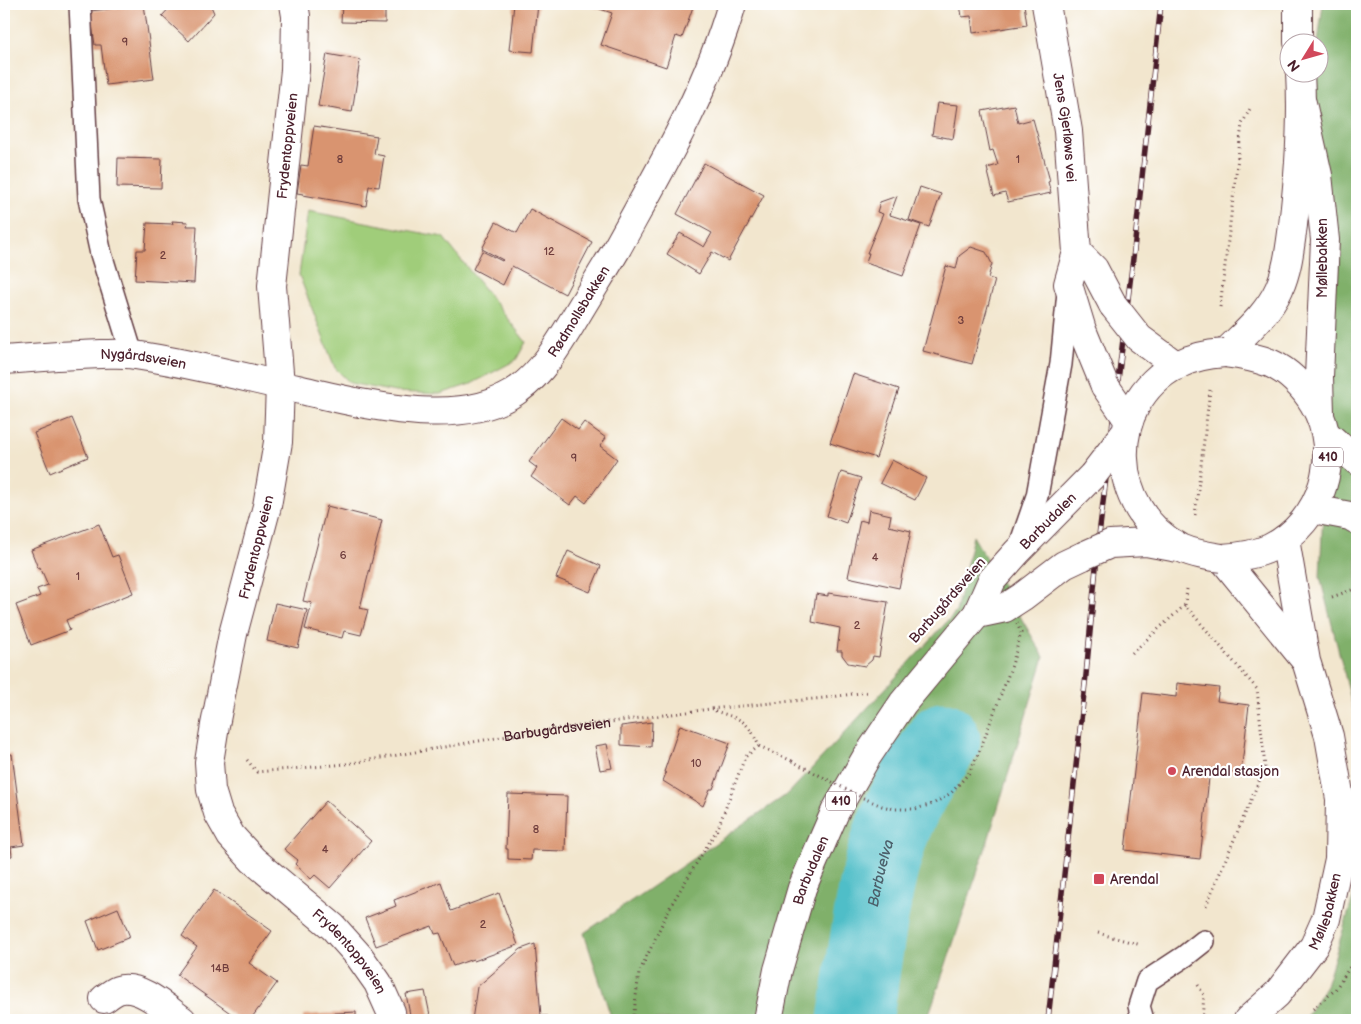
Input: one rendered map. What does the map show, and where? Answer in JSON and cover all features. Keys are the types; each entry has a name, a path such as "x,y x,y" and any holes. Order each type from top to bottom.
{"street":[{"name":"Frydentoppveien","path":"294,4 296,16 295,70 272,286 280,385 278,442 269,497 233,634 215,725 209,762 211,790 218,813 231,836 247,854 333,926 359,956 378,983 392,1020"},
{"name":"Rødmollsbakken","path":"280,385 373,406 426,411 468,410 498,401 519,390 534,376 555,350 605,269 666,159 709,72 732,4"},
{"name":"Jens Gjerløws vei","path":"1046,4 1068,131 1078,252 1068,284"},
{"path":"1298,4 1298,32"},
{"name":"Møllebakken","path":"1225,353 1260,317 1279,290 1288,263 1297,190 1302,103 1301,82"},
{"name":"Møllebakken","path":"1302,103 1318,175 1325,240 1318,377 1323,424"},
{"path":"1078,252 1094,269 1113,305 1138,338 1177,366"},
{"path":"1068,284 1082,330 1106,386 1128,426"},
{"name":"410","path":"977,614 1005,608 1064,565 1110,544 1146,542 1182,548 1222,558 1255,554 1285,539 1305,520 1322,491 1327,473 1328,453 1323,424 1308,394 1291,377 1271,364 1249,356 1225,353 1200,356 1177,366 1156,380 1140,399 1128,426 1124,451 1124,471 1138,508 1150,524 1165,538 1182,548"},
{"name":"Nygårdsveien","path":"4,360 61,355 132,354 190,364 280,385"},
{"path":"1323,424 1357,461"},
{"name":"Barbudalen","path":"768,1020 778,970 802,888 835,812 866,758 903,702 977,614 992,580 1093,475 1128,426"},
{"path":"1313,509 1350,516 1357,520"},
{"name":"Møllebakken","path":"1248,1020 1277,994 1314,946 1326,918 1339,859 1340,799 1329,736 1306,661 1285,539"},
{"name":"Møllebakken","path":"1222,558 1306,661"},
{"path":"104,999 118,990 129,989 151,997 182,1020"}],"lane":[{"path":"80,4 89,199 101,254 132,354"},
{"path":"1017,552 1037,496 1061,364 1068,284"},
{"path":"1143,1020 1139,1006 1147,981 1204,941"}],"path":[{"path":"1132,653 1185,605"},
{"path":"633,1020 639,973 672,905 718,828 745,757 758,746 792,761 861,797 894,809 915,809 933,804 951,793 969,773 980,750 1012,666 1021,633 1017,623"},
{"path":"710,709 868,692"},
{"name":"Barbugårdsveien","path":"245,759 257,772 346,764 519,734 710,709 743,721 752,730 758,746"},
{"path":"1308,1014 1335,990 1357,956"}],"green space":[{"path":"1323,4 1357,4 1357,724 1320,577 1331,336 1310,102 1313,82 1328,82 1328,32 1319,32"},
{"path":"308,211 443,237 526,342 516,360 471,384 440,394 395,392 350,383 335,368 299,275"},
{"path":"973,536 1044,657 986,847 927,1020 612,1020 584,933 789,793 956,612"},
{"path":"1357,885 1357,1020 1304,1020 1326,985"}],"building":[{"path":"117,4 144,4 154,79 106,85 101,45 95,45 90,11 117,8"},
{"path":"173,4 210,4 214,13 189,41 162,16"},
{"path":"342,4 385,4 385,23 341,22"},
{"path":"514,4 538,4 533,52 509,50"},
{"path":"595,4 694,4 682,38 676,36 666,67 601,45 612,13 594,7"},
{"path":"960,4 1024,4 1027,25 973,33 971,16 962,17"},
{"path":"327,54 360,60 352,112 318,106"},
{"path":"937,103 958,105 953,139 932,135"},
{"path":"1014,105 1018,123 1033,119 1050,181 1048,182 1051,193 1008,202 1005,193 994,196 987,168 998,165 993,150 990,151 982,111"},
{"path":"314,126 377,136 374,154 384,156 379,187 369,186 366,206 297,193 301,165 308,166"},
{"path":"118,158 162,159 161,188 117,187"},
{"path":"704,163 764,195 728,261 712,252 699,274 667,254 680,233 704,247 712,233 677,214"},
{"path":"920,187 941,194 929,227 909,220"},
{"path":"897,196 890,215 921,225 903,276 866,263 869,253 867,253 883,214 877,212 880,202"},
{"path":"530,209 592,242 565,294 512,266 503,285 473,269 482,251 503,260 482,249 496,222 517,233"},
{"path":"172,221 188,222 187,226 197,226 194,283 135,280 137,250 145,250 147,223 173,224"},
{"path":"971,247 986,252 992,264 988,278 995,280 972,364 923,351 946,266 956,269 959,256"},
{"path":"853,374 899,389 876,458 830,443"},
{"path":"72,418 88,457 50,473 34,433"},
{"path":"561,418 578,430 584,422 606,438 600,446 617,459 586,503 577,496 570,505 531,477 537,468 529,462"},
{"path":"892,460 926,478 915,500 880,483"},
{"path":"841,472 861,478 846,523 827,516"},
{"path":"327,506 382,520 360,608 368,610 361,635 344,631 342,638 305,629 312,603 303,601"},
{"path":"869,510 891,515 889,526 911,531 899,588 848,577 860,520 867,522"},
{"path":"99,524 112,557 118,555 133,593 66,620 70,630 31,645 16,605 40,596 37,589 48,585 40,567 38,568 31,550"},
{"path":"568,551 601,566 590,592 556,578"},
{"path":"828,593 888,602 879,657 873,656 872,660 865,666 848,663 842,655 842,651 837,651 840,628 812,622 816,594 828,596"},
{"path":"275,603 307,610 298,648 267,641"},
{"name":"Arendal stasjon","path":"1177,683 1219,688 1217,701 1249,705 1241,773 1210,769 1200,859 1125,850 1143,693 1176,697"},
{"path":"652,722 651,747 621,745 621,726"},
{"path":"680,725 730,743 713,789 710,789 703,806 663,781 666,773 664,772"},
{"path":"607,744 612,768 600,770 595,746"},
{"path":"12,754 24,845 11,847 12,856 4,857 4,755"},
{"path":"508,794 567,796 565,851 532,850 531,860 508,859 508,849 506,849"},
{"path":"326,801 371,841 330,888 315,875 311,879 295,864 298,860 284,849"},
{"path":"441,882 451,911 499,893 518,945 474,961 473,959 453,966 440,933 435,934 432,926 376,946 365,918 396,906 394,900"},
{"path":"214,890 272,931 249,963 277,983 250,1020 240,1020 177,975 197,947 182,936"},
{"path":"118,908 130,937 98,950 87,921"},
{"path":"535,944 541,1016 548,1016 547,1020 472,1020 477,987 521,949"},
{"path":"425,991 431,1020 411,1020 406,994"},
{"path":"356,1012 356,1020 303,1020 303,1015"}],"waterway":[{"name":"Barbuelva","path":"855,1020 873,904 883,859 895,824 907,799 943,740"}],"railway":[{"path":"1048,1020 1086,675 1099,535 1134,250 1161,4"}],"place":[{"name":"Arendal stasjon","path":"1172,771"},
{"name":"Arendal","path":"1099,879"}]}
